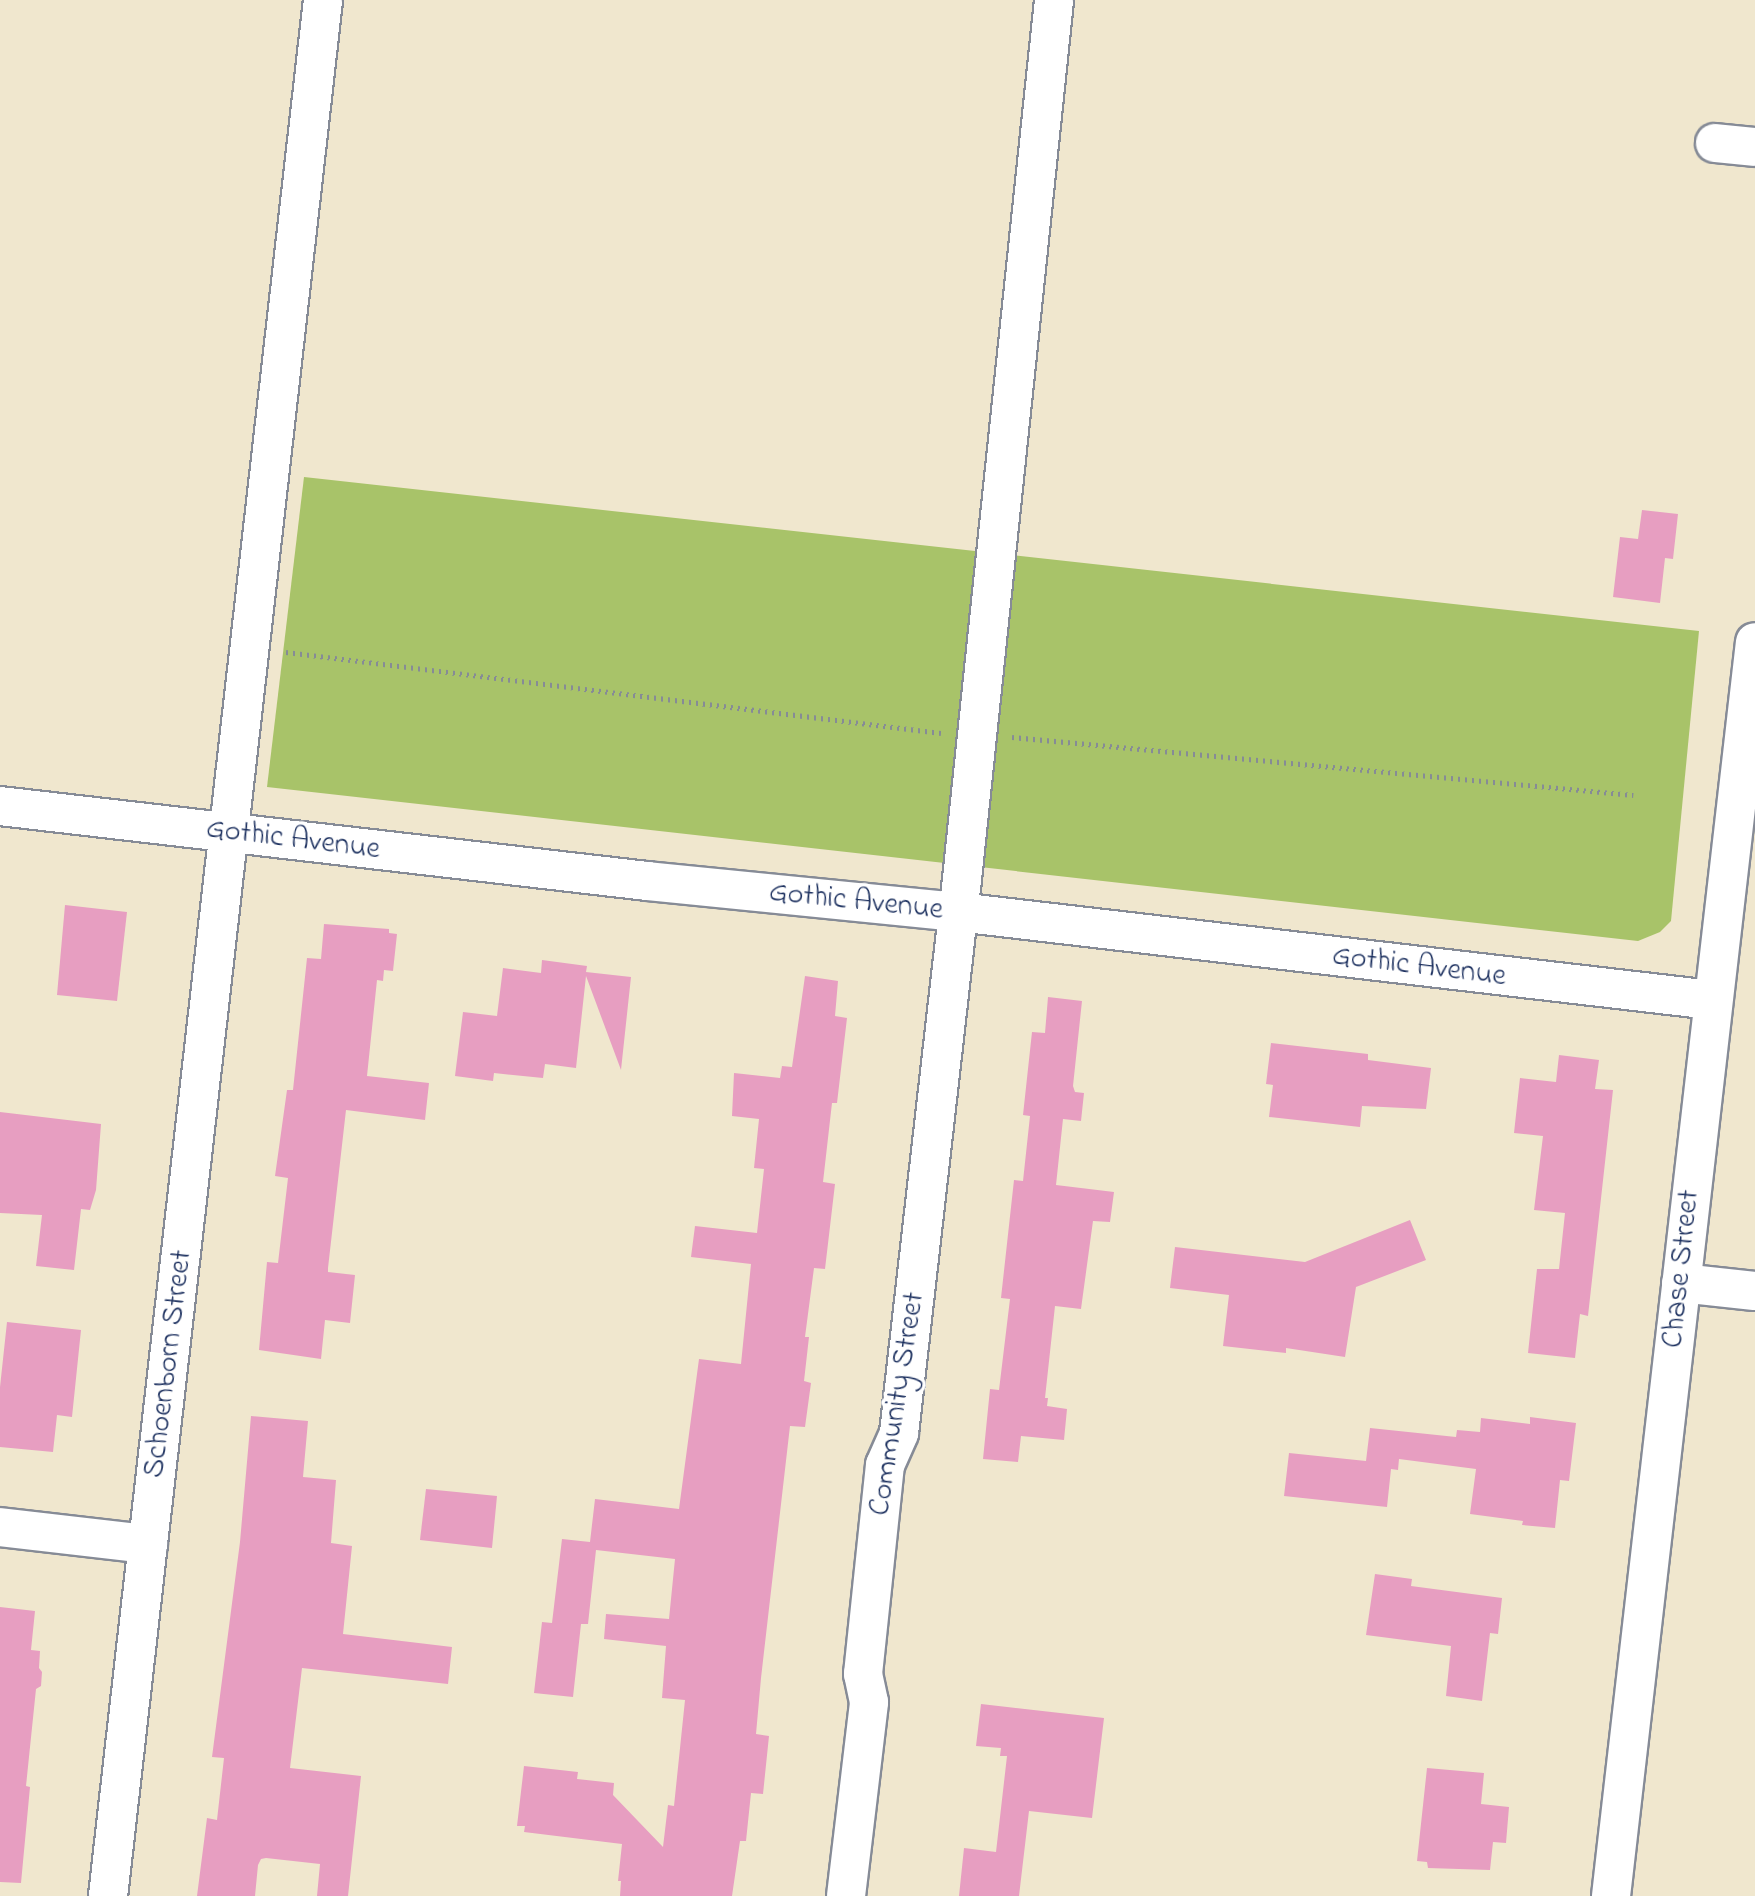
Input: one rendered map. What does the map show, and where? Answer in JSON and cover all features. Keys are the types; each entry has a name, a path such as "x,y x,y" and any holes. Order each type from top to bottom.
{"street":[{"name":"Schoenborn Street","path":"108,1896 323,0"},
{"name":"Community Street","path":"846,1896 869,1702 863,1674 885,1465 899,1433 958,912 1054,0"},
{"path":"1715,143 1755,147"},
{"name":"Chase Street","path":"1611,1896 1755,642"},
{"name":"Gothic Avenue","path":"0,806 647,881 958,912 1712,1000"},
{"path":"1681,1283 1755,1291"},
{"path":"0,1527 148,1544"}],"green space":[{"path":"304,477 1699,631 1671,921 1660,932 1638,941 267,787"}],"building":[{"path":"1642,510 1678,514 1673,559 1665,558 1660,603 1613,597 1620,537 1638,539"},
{"path":"65,905 127,912 117,1001 57,995"},
{"path":"324,924 389,929 389,933 397,934 393,971 384,970 383,981 377,980 367,1076 429,1083 425,1120 346,1110 328,1272 355,1275 350,1323 325,1320 321,1359 259,1350 267,1262 278,1263 288,1178 275,1176 287,1090 293,1090 307,958 321,959"},
{"path":"542,960 587,966 586,972 631,977 621,1070 586,976 576,1068 545,1064 543,1078 494,1073 493,1081 455,1076 463,1012 497,1016 503,968 541,973"},
{"path":"805,976 838,981 835,1016 847,1018 837,1103 832,1103 823,1182 835,1184 825,1269 814,1268 805,1337 809,1337 804,1381 811,1383 805,1427 790,1426 761,1678 756,1734 769,1736 763,1794 751,1793 746,1841 740,1841 732,1896 620,1896 621,1881 618,1881 622,1844 524,1832 525,1826 517,1826 524,1766 578,1772 577,1779 614,1783 613,1795 663,1847 668,1805 674,1806 685,1700 662,1698 666,1646 604,1639 606,1614 669,1619 675,1559 596,1550 588,1624 581,1624 573,1697 534,1693 542,1622 552,1623 562,1539 590,1542 595,1499 679,1509 699,1359 741,1364 751,1264 691,1257 695,1226 757,1233 764,1169 754,1168 759,1119 732,1116 734,1073 780,1078 782,1066 792,1067"},
{"path":"1048,997 1082,1001 1073,1086 1075,1092 1084,1093 1081,1121 1063,1119 1056,1185 1114,1192 1110,1222 1093,1221 1081,1309 1055,1306 1045,1398 1048,1398 1047,1406 1067,1409 1064,1440 1021,1436 1018,1462 983,1459 990,1389 999,1390 1010,1299 1001,1298 1014,1180 1023,1181 1030,1116 1023,1115 1032,1032 1045,1033"},
{"path":"1271,1043 1368,1054 1368,1060 1431,1068 1426,1109 1362,1106 1360,1127 1269,1117 1273,1085 1266,1084"},
{"path":"1559,1055 1599,1060 1595,1089 1613,1090 1588,1316 1580,1314 1575,1358 1528,1353 1537,1269 1559,1269 1565,1213 1534,1210 1543,1136 1514,1133 1520,1078 1556,1082"},
{"path":"0,1112 101,1124 96,1190 90,1210 81,1209 74,1270 36,1266 42,1215 0,1213"},
{"path":"1410,1220 1426,1260 1356,1287 1345,1357 1286,1348 1286,1353 1223,1346 1229,1295 1170,1288 1175,1247 1305,1262"},
{"path":"7,1322 81,1330 72,1417 57,1415 53,1452 0,1447 0,1387"},
{"path":"251,1416 308,1421 303,1477 336,1480 331,1543 352,1546 343,1634 452,1647 448,1684 302,1668 290,1768 361,1776 348,1896 317,1896 320,1864 266,1858 261,1859 258,1865 255,1896 197,1896 207,1818 217,1820 224,1758 212,1757 240,1542"},
{"path":"1530,1417 1576,1423 1569,1481 1560,1480 1555,1528 1522,1525 1523,1521 1470,1514 1476,1469 1399,1459 1398,1470 1391,1469 1387,1507 1284,1496 1289,1453 1366,1461 1370,1428 1456,1437 1457,1430 1480,1432 1481,1418 1530,1424"},
{"path":"426,1489 497,1496 492,1548 420,1540"},
{"path":"1375,1574 1412,1579 1411,1586 1502,1598 1498,1634 1490,1633 1482,1701 1446,1696 1451,1646 1366,1635"},
{"path":"0,1607 35,1611 31,1650 40,1651 39,1668 42,1672 41,1686 36,1689 26,1786 30,1787 21,1883 0,1882"},
{"path":"981,1704 1104,1718 1092,1818 1029,1811 1019,1896 959,1896 964,1848 996,1852 1007,1756 1000,1756 1001,1748 976,1746"},
{"path":"1427,1768 1484,1773 1481,1804 1509,1807 1506,1843 1493,1842 1490,1870 1428,1868 1427,1862 1417,1861"}]}
